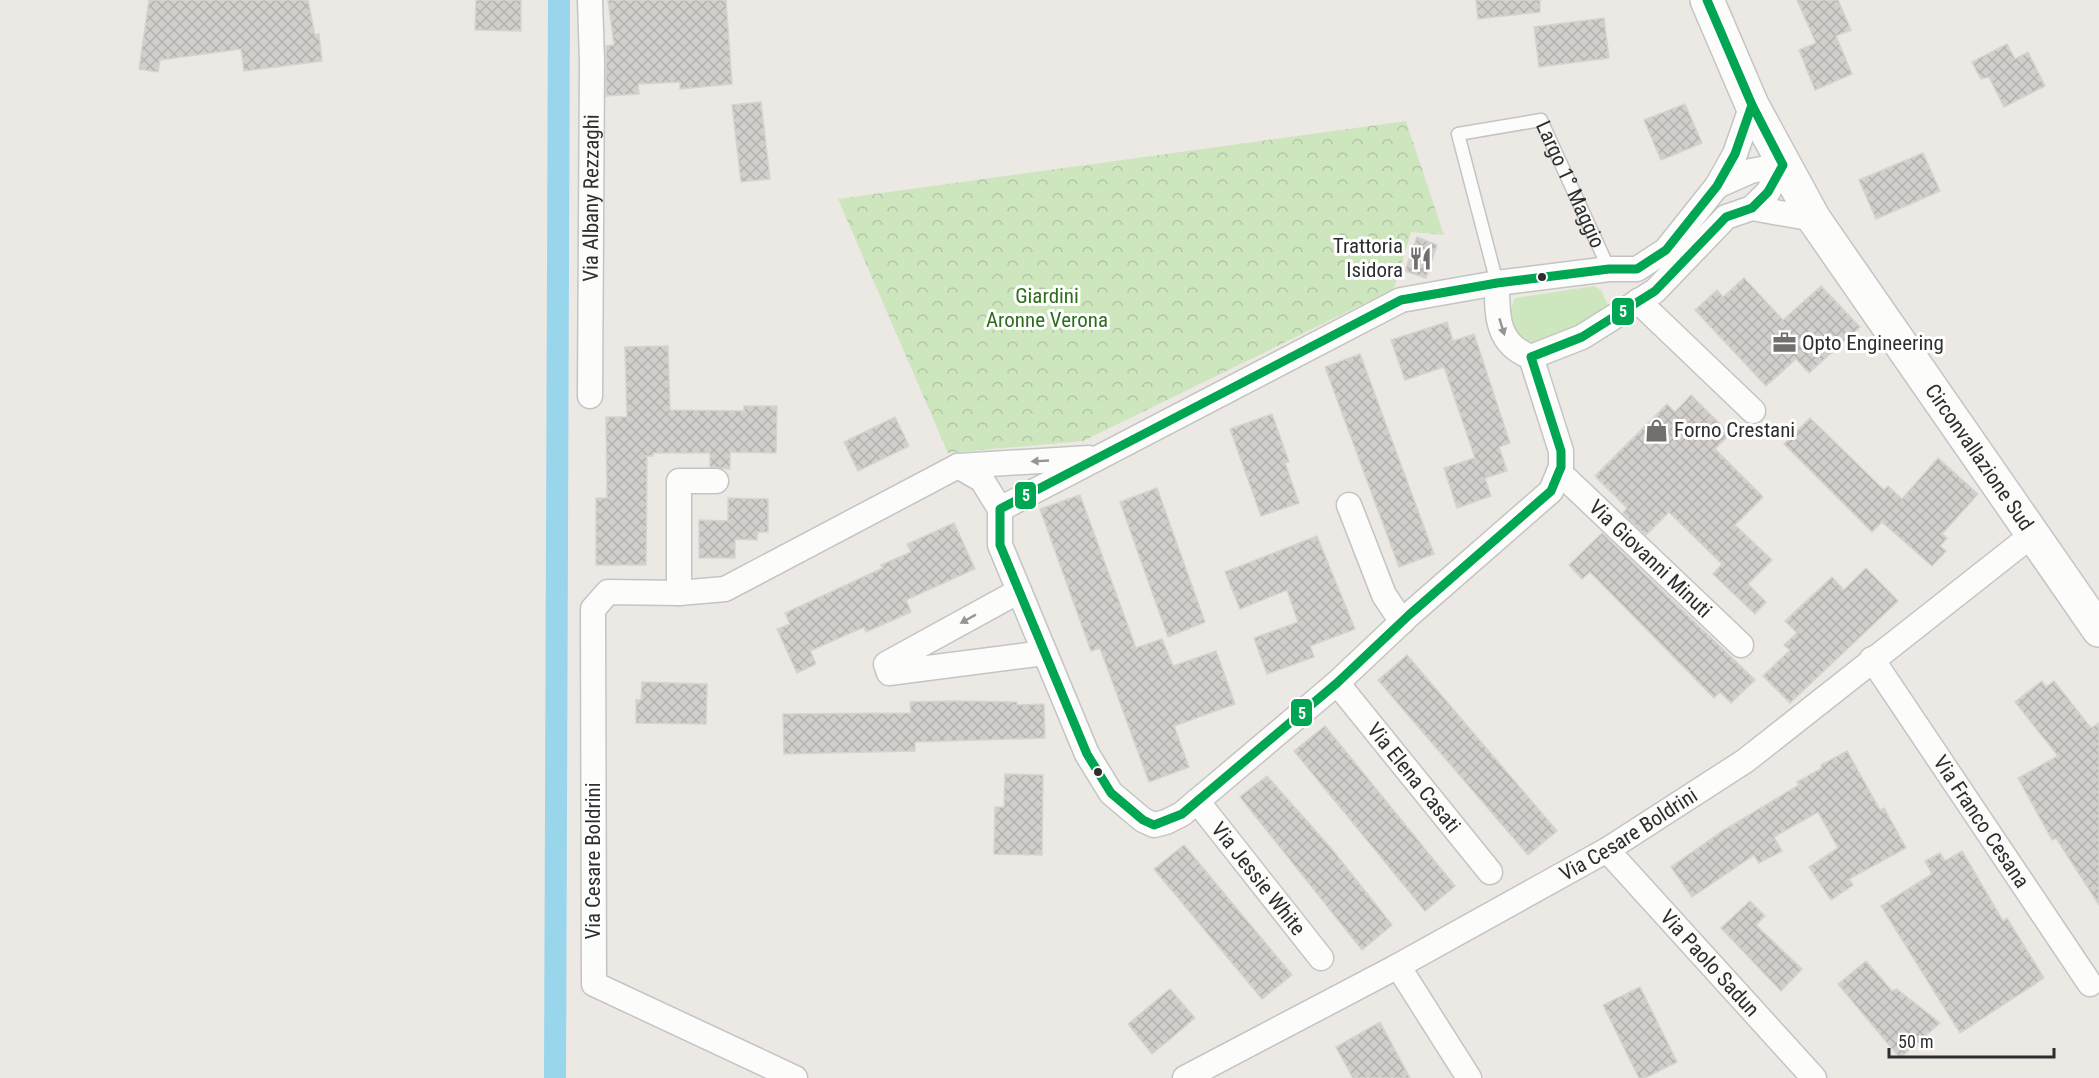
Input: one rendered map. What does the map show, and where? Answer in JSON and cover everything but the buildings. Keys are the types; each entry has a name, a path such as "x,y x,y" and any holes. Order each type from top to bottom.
{"main road":[{"name":"Circonvallazione Sud","path":"1707,0 1752,105 1814,219 2099,630"}],"street":[{"name":"Via Albany Rezzaghi","path":"590,0 592,62 590,396"},
{"name":"Largo 1° Maggio","path":"1531,357 1517,352 1505,339 1497,313 1497,283 1609,269 1637,269 1666,250 1717,186 1735,154 1752,105"},
{"path":"1717,186 1751,171 1784,165"},
{"path":"958,466 982,480 1000,509 1000,545 1095,769 1111,793 1143,820 1154,825 1167,822 1197,801 1337,683 1401,622 1551,491 1559,472 1561,451 1531,357 1582,337 1655,291 1726,217 1752,208 1768,192 1784,165"},
{"path":"1752,208 1814,219"},
{"path":"1000,509 1401,300 1497,283"},
{"path":"1638,301 1753,411"},
{"path":"958,466 1098,458"},
{"name":"Via Cesare Boldrini","path":"795,1078 594,984 593,609 608,592 679,593 725,589 958,466"},
{"name":"Via Giovanni Minuti","path":"1559,472 1741,645"},
{"path":"679,593 679,481 716,481"},
{"path":"1349,505 1384,595 1401,622"},
{"name":"Via Cesare Boldrini","path":"1185,1078 1398,966 1607,850 1745,761 2032,535"},
{"path":"1019,591 886,664 889,673 1045,652"},
{"name":"Via Franco Cesana","path":"1872,659 2090,984"},
{"name":"Via Elena Casati","path":"1337,683 1490,872"},
{"name":"Via Jessie White","path":"1197,801 1321,958"},
{"name":"Via Paolo Sadun","path":"1607,850 1814,1078"},
{"path":"1398,966 1469,1078"}],"lane":[{"name":"Largo 1° Maggio","path":"1497,283 1458,134 1541,120 1609,269"}],"green space":[{"name":"Giardini Aronne Verona","path":"1406,121 1444,235 1411,232 1394,289 1083,441 948,453 838,199"},
{"path":"1594,286 1601,290 1608,305 1605,310 1550,343 1537,347 1519,341 1508,316 1515,298"}],"waterway":[{"path":"555,1078 559,0"}],"transit line":[{"name":"5","path":"1707,0 1752,105"},
{"name":"5","path":"1752,105 1783,165 1768,192 1752,208 1726,217 1655,291 1582,337 1531,357 1561,451 1561,467 1551,491 1409,615 1337,683 1182,814 1154,825 1143,820 1111,793 1087,754 1000,545 1000,509 1401,300 1497,283 1609,269 1637,269 1666,250 1717,186 1735,154 1752,105"}],"place":[{"name":"Trattoria Isidora","path":"1421,258"},
{"name":"Opto Engineering","path":"1784,343"},
{"name":"Forno Crestani","path":"1656,430"}]}
